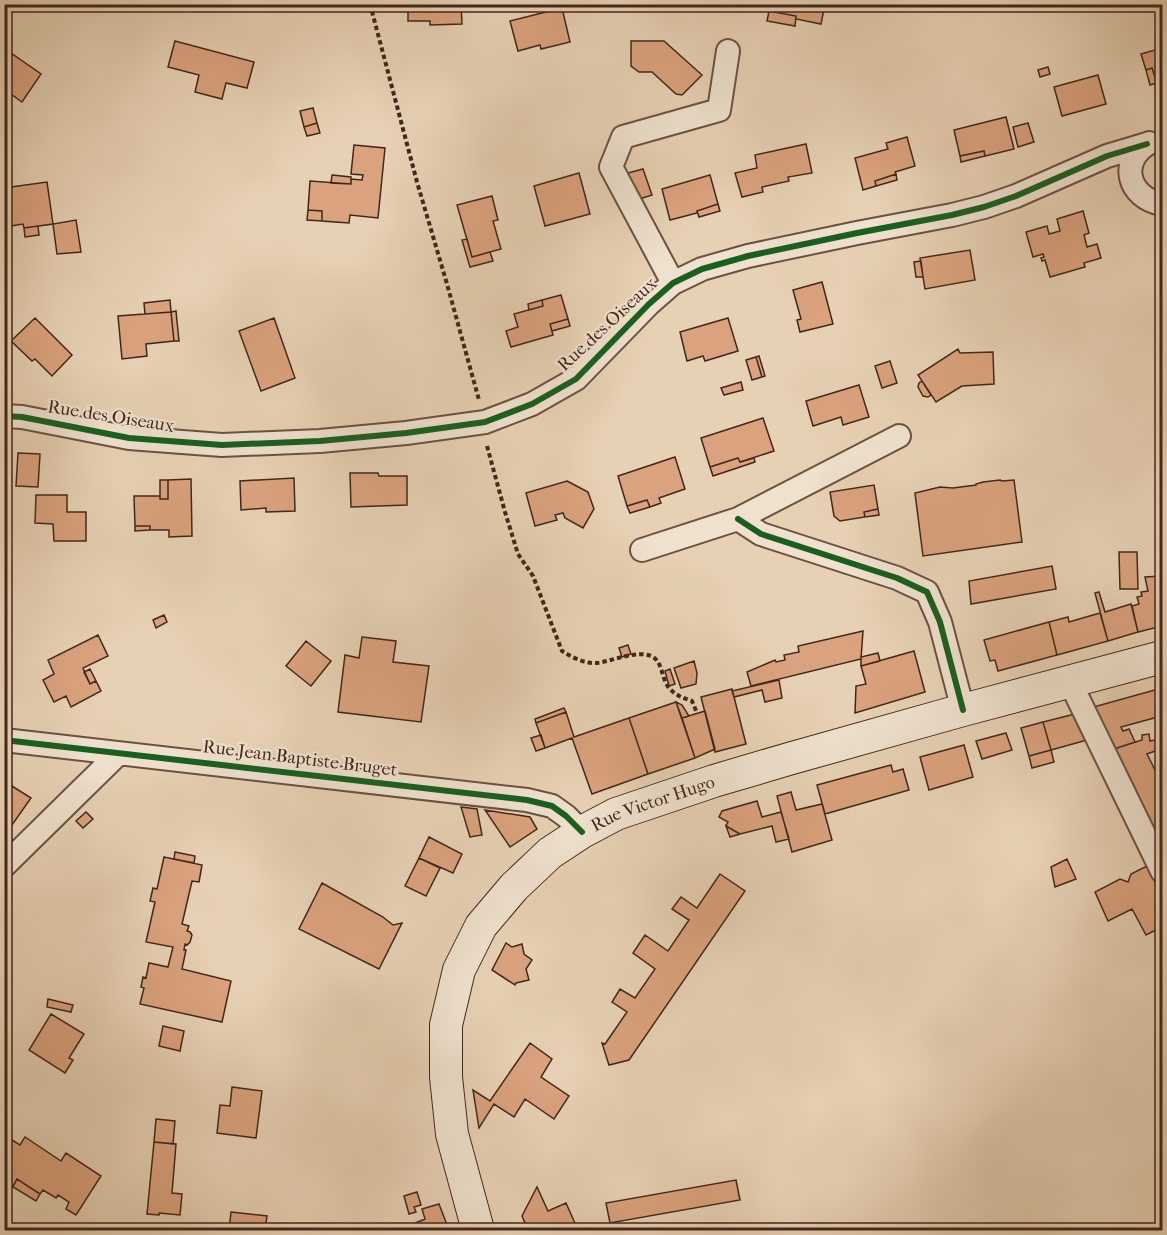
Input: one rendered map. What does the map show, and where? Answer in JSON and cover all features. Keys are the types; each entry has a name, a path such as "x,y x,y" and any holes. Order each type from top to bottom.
{"main road":[{"name":"Rue Victor Hugo","path":"478,1230 452,1134 446,1077 446,1025 459,970 481,926 514,886 550,853 582,832 616,814 714,781 1162,657"}],"street":[{"path":"673,283 611,167 623,137 718,110 728,51"},
{"path":"1155,142 1139,150 1133,159 1131,179 1142,197 1162,204"},
{"name":"Rue des Oiseaux","path":"4,416 22,417 129,438 222,445 320,441 406,433 485,422 532,404 576,379 649,304 673,283 702,269 748,256 984,207 1016,196 1107,156 1155,142"},
{"path":"642,550 738,519 899,436"},
{"path":"738,519 761,534 897,578 927,592 940,622 963,711"},
{"path":"1070,682 1162,871"},
{"name":"Rue Jean Baptiste Bruget","path":"4,740 527,800 552,806 582,832"},
{"path":"4,866 118,754"}],"building":[{"path":"408,4 461,4 462,24 430,25 430,21 408,21"},
{"path":"770,4 825,4 821,24 769,11"},
{"path":"562,8 570,42 541,49 540,45 518,51 510,21"},
{"path":"769,11 796,16 795,26 767,21"},
{"path":"175,41 254,62 247,88 226,83 222,99 195,92 199,75 168,67"},
{"path":"631,41 664,41 702,75 682,95 676,94 652,72 639,72 631,66"},
{"path":"1162,48 1162,81 1157,83 1152,68 1146,70 1141,54"},
{"path":"4,50 41,74 22,102 4,89"},
{"path":"1048,67 1050,74 1040,77 1038,70"},
{"path":"1152,68 1157,83 1150,85 1146,70"},
{"path":"1098,75 1106,104 1062,116 1054,87"},
{"path":"313,108 317,123 304,127 300,111"},
{"path":"1006,117 1014,149 985,156 984,151 960,156 954,130"},
{"path":"317,123 320,133 307,136 304,127"},
{"path":"1028,123 1034,142 1018,147 1013,127"},
{"path":"907,137 915,166 875,181 876,186 863,190 855,158 888,149 886,143"},
{"path":"806,144 812,173 788,177 789,181 762,187 763,192 742,197 735,173 757,168 755,155"},
{"path":"354,145 385,148 378,218 350,215 349,223 322,221 322,211 308,210 310,181 351,184 351,179 362,180 363,175 351,174"},
{"path":"984,151 985,156 961,162 960,156"},
{"path":"643,169 652,195 636,200 628,173"},
{"path":"579,173 590,214 545,226 534,186"},
{"path":"896,174 897,180 876,186 875,181"},
{"path":"332,175 351,177 351,184 331,183"},
{"path":"710,175 718,204 697,211 697,213 670,220 662,189"},
{"path":"47,182 53,224 24,228 23,224 4,227 4,188"},
{"path":"492,196 498,220 493,221 501,249 472,257 457,205"},
{"path":"718,204 720,211 699,217 697,211"},
{"path":"308,210 322,211 322,221 307,220"},
{"path":"1083,211 1089,233 1084,235 1087,247 1097,244 1101,258 1084,263 1085,267 1050,277 1045,260 1042,261 1041,258 1044,257 1043,254 1033,257 1026,232 1047,226 1049,234 1060,231 1057,219"},
{"path":"76,220 81,252 57,254 53,224"},
{"path":"38,226 39,235 25,237 24,228"},
{"path":"467,239 472,257 490,252 493,261 470,267 462,240"},
{"path":"970,250 975,280 925,289 920,258"},
{"path":"921,261 923,277 916,277 914,262"},
{"path":"822,282 833,324 800,332 797,320 801,319 793,290"},
{"path":"561,295 568,319 550,324 553,335 511,347 506,331 518,327 514,314 543,306 542,300"},
{"path":"170,300 171,312 145,314 144,303"},
{"path":"542,300 543,306 529,310 528,304"},
{"path":"176,311 179,341 174,341 171,312"},
{"path":"171,312 174,341 146,344 147,356 122,359 118,316"},
{"path":"35,318 72,355 52,376 35,359 32,361 11,341"},
{"path":"274,318 295,378 261,391 239,331"},
{"path":"728,318 738,351 705,361 703,356 687,361 680,332"},
{"path":"568,319 570,326 552,331 550,324"},
{"path":"958,349 960,353 993,352 994,384 962,386 936,402 918,375"},
{"path":"759,356 765,376 762,377 756,357"},
{"path":"756,357 762,377 752,380 746,360"},
{"path":"890,361 897,383 882,388 875,366"},
{"path":"922,381 931,395 928,397 923,396 918,387"},
{"path":"741,382 743,390 724,395 721,388"},
{"path":"859,385 869,417 843,425 841,417 813,426 806,401"},
{"path":"763,418 774,451 740,462 738,458 710,467 701,438"},
{"path":"18,453 40,454 38,487 16,486"},
{"path":"675,457 685,489 659,498 661,503 650,507 647,500 627,506 618,476"},
{"path":"738,458 740,462 754,458 755,462 713,476 710,467"},
{"path":"350,473 407,476 407,505 351,507"},
{"path":"294,478 295,511 266,512 266,508 241,510 240,481"},
{"path":"191,479 192,536 169,537 169,530 150,530 150,526 135,526 134,496 160,496 160,499 168,499 168,480"},
{"path":"160,480 168,480 168,499 160,499"},
{"path":"1000,480 1014,480 1022,542 923,556 915,493 940,487 953,488"},
{"path":"567,481 588,492 594,509 583,528 565,518 563,513 555,515 557,520 535,526 526,493"},
{"path":"874,485 878,509 864,512 865,517 840,521 834,516 830,492"},
{"path":"36,495 67,495 67,512 86,512 86,541 54,541 53,524 35,523"},
{"path":"647,500 650,507 630,513 627,506"},
{"path":"878,509 879,515 865,517 864,512"},
{"path":"135,526 150,526 150,530 135,531"},
{"path":"1119,552 1137,552 1138,589 1120,589"},
{"path":"1052,566 1056,589 971,604 969,581"},
{"path":"1162,576 1162,587 1156,589 1162,626 1138,632 1132,606 1139,604 1137,597 1142,596 1141,592 1148,591 1145,577"},
{"path":"1099,592 1105,612 1131,604 1138,632 1108,641 1095,593"},
{"path":"1100,613 1108,641 1057,655 1049,622 1068,617 1069,622"},
{"path":"164,615 167,622 156,628 153,620"},
{"path":"1049,622 1057,655 998,671 995,660 990,661 984,640"},
{"path":"863,631 861,659 751,686 747,672 775,660 776,662 785,660 784,655 799,652 798,646"},
{"path":"98,635 108,656 83,668 90,684 96,681 101,691 71,707 66,696 54,702 43,680 54,674 48,660"},
{"path":"362,637 396,641 393,662 429,666 421,722 338,712 345,655 359,658"},
{"path":"306,641 331,661 311,686 286,666"},
{"path":"628,645 631,654 622,657 619,648"},
{"path":"914,651 925,692 855,713 856,686 866,684 861,666"},
{"path":"878,653 880,661 861,666 861,657"},
{"path":"694,661 697,673 696,684 681,688 674,668"},
{"path":"90,669 96,681 90,684 84,672"},
{"path":"670,669 675,684 669,686 665,671"},
{"path":"779,680 782,698 765,702 762,690 734,697 732,691"},
{"path":"1162,688 1162,725 1158,717 1121,727 1123,731 1129,729 1135,742 1111,750 1090,708"},
{"path":"732,689 746,744 715,752 701,697"},
{"path":"676,702 682,705 689,716 682,718"},
{"path":"676,702 695,758 648,774 629,718"},
{"path":"564,708 566,712 536,723 535,719"},
{"path":"705,711 715,749 695,758 682,718"},
{"path":"566,712 574,737 629,718 648,774 592,794 572,738 545,748 536,723"},
{"path":"1079,713 1087,740 1051,750 1043,722"},
{"path":"1043,722 1051,750 1029,756 1021,728"},
{"path":"1006,733 1012,750 982,759 976,741"},
{"path":"1149,734 1150,741 1155,740 1158,750 1147,754 1162,784 1162,827 1153,832 1111,750 1142,740 1142,735"},
{"path":"541,735 545,748 536,751 531,738"},
{"path":"964,745 973,777 929,790 920,757"},
{"path":"1051,750 1054,762 1032,768 1029,756"},
{"path":"891,765 893,772 903,769 909,790 825,814 817,785"},
{"path":"4,781 31,798 12,825 4,819"},
{"path":"791,792 796,810 822,804 832,840 792,852 777,796"},
{"path":"757,801 762,817 781,812 789,839 776,842 772,826 740,834 726,826 728,822 719,817 722,811"},
{"path":"461,807 477,809 482,835 470,837"},
{"path":"485,810 530,817 537,829 510,847"},
{"path":"86,812 93,819 83,828 76,821"},
{"path":"726,826 740,834 730,837"},
{"path":"429,837 462,854 453,873 419,858"},
{"path":"175,852 195,856 194,863 174,859"},
{"path":"164,857 202,865 199,882 192,881 182,924 189,926 187,931 192,935 190,942 185,944 182,969 231,981 222,1022 140,1004 144,988 141,987 143,977 146,978 149,963 168,967 173,947 146,942 155,902 150,901 153,888 157,889"},
{"path":"419,858 440,868 426,896 405,886"},
{"path":"1067,859 1076,879 1055,887 1051,867"},
{"path":"1147,866 1162,896 1162,927 1146,935 1132,909 1108,921 1095,892 1120,879 1128,882 1131,874"},
{"path":"720,874 745,891 629,1060 609,1065 602,1043 605,1044 627,1012 612,1002 620,989 635,998 655,969 633,953 645,935 668,951 689,920 672,909 681,897 697,908"},
{"path":"322,883 393,925 402,923 379,969 299,929"},
{"path":"506,943 512,947 522,944 524,954 532,960 526,969 529,980 515,985 492,970"},
{"path":"48,999 73,1005 71,1012 47,1007"},
{"path":"51,1014 84,1034 69,1058 73,1060 65,1073 29,1050"},
{"path":"163,1026 184,1031 180,1051 159,1046"},
{"path":"530,1043 552,1059 541,1077 569,1096 554,1119 525,1099 514,1117 494,1104 479,1128 473,1090 490,1101"},
{"path":"232,1087 262,1091 256,1138 217,1133 220,1105 230,1106"},
{"path":"156,1119 175,1121 173,1144 154,1142"},
{"path":"4,1135 20,1145 25,1137 61,1161 66,1153 101,1176 76,1215 66,1209 69,1202 58,1195 56,1198 43,1190 40,1194 17,1179 9,1193 4,1190"},
{"path":"154,1142 176,1144 172,1193 182,1194 180,1215 147,1214"},
{"path":"17,1179 40,1194 36,1201 13,1187"},
{"path":"736,1180 740,1200 610,1223 606,1203"},
{"path":"537,1187 548,1211 566,1203 578,1230 528,1230 522,1216"},
{"path":"417,1192 421,1205 414,1207 416,1212 409,1214 404,1196"},
{"path":"439,1204 449,1230 415,1230 413,1224 425,1219 422,1209"},
{"path":"231,1212 267,1216 265,1230 229,1230"}],"cycle path":[{"path":"4,416 22,417 129,438 222,445 320,441 406,433 485,422 532,404 576,379 649,304 673,283 702,269 748,256 984,207 1016,196 1107,156 1147,144"},
{"path":"738,519 761,534 897,578 927,592 940,622 963,710"},
{"path":"4,740 527,800 552,806 582,832"}]}
